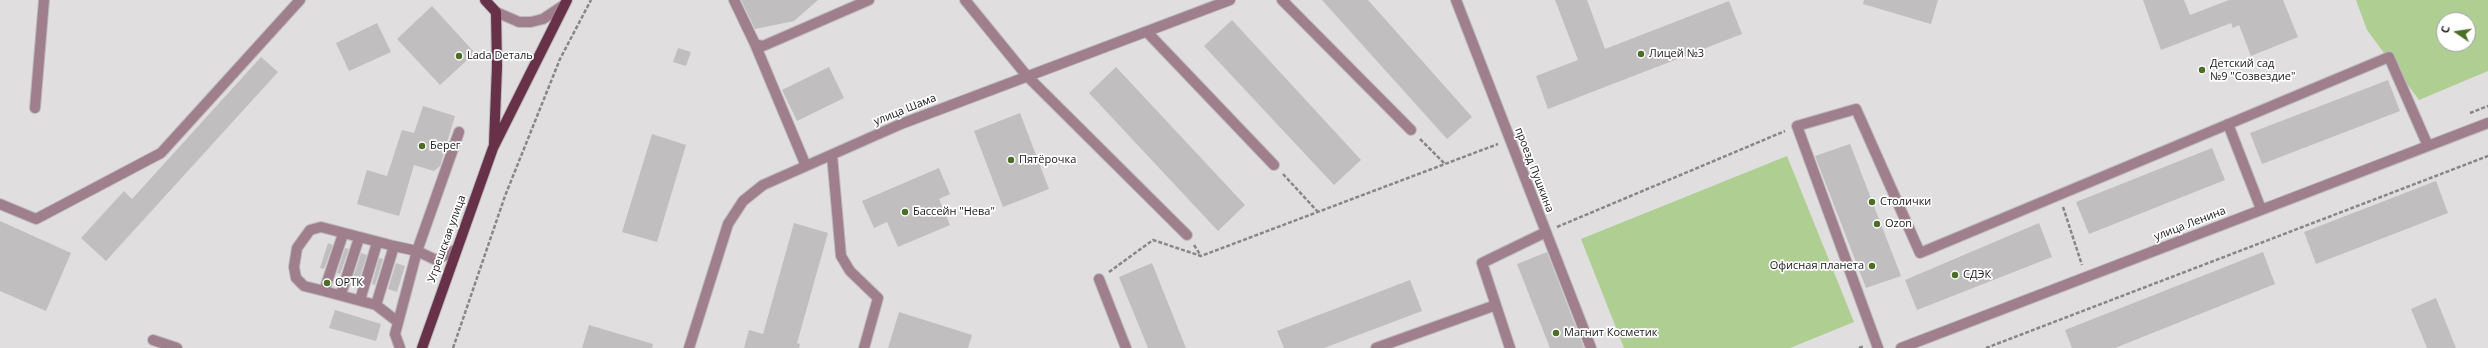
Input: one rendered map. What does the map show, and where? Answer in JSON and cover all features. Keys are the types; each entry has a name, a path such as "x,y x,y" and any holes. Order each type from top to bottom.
{"main road":[{"name":"Угрешская улица","path":"485,0 496,12 497,66 493,148"},
{"name":"Угрешская улица","path":"424,345 456,250 493,148 566,3"}],"street":[{"path":"35,108 44,0"},
{"path":"0,204 36,220 161,153 300,0"},
{"path":"734,0 755,44 806,166"},
{"path":"755,44 763,46 869,0"},
{"path":"965,0 1028,76 1187,235"},
{"name":"улица Шама","path":"688,348 728,224 743,201 763,185 901,124 1230,0"},
{"path":"1282,0 1411,130"},
{"name":"проезд Пушкина","path":"1456,0 1591,348"},
{"name":"Угрешская улица","path":"496,12 519,22 531,22 543,19 566,3"},
{"path":"1147,32 1274,165"},
{"path":"1878,348 1796,126 1856,109 1920,253 2389,56 2428,146"},
{"name":"улица Ленина","path":"1901,348 2488,123"},
{"path":"2228,124 2261,209"},
{"path":"400,348 395,334 417,251 459,132"},
{"path":"832,155 841,256 850,271 878,298 864,348"},
{"path":"398,322 376,305 341,294 304,286 296,278 294,267 297,248 310,230 321,227 377,243 417,251 436,260 456,250"},
{"path":"1510,348 1482,263 1546,232"},
{"path":"324,291 343,234"},
{"path":"341,294 359,238"},
{"path":"360,300 377,243"},
{"path":"376,305 394,246"},
{"path":"1099,279 1126,348"},
{"path":"1376,348 1496,305"},
{"path":"153,340 176,348"}],"path":[{"path":"453,348 505,196 560,59 591,0"},
{"path":"1546,232 1796,126"},
{"path":"1411,130 1445,164"},
{"path":"1099,279 1154,240 1201,256 1510,140"},
{"path":"1986,348 2488,156"},
{"path":"1274,165 1318,212"},
{"path":"2059,195 2087,276"}],"green space":[{"path":"2356,0 2488,0 2488,71 2419,100 2367,30"},
{"path":"1787,156 1854,322 1790,348 1624,348 1581,239"}],"building":[{"path":"741,0 818,0 794,21 755,29"},
{"path":"1322,0 1368,0 1472,117 1447,139"},
{"name":"Лицей №3","path":"1555,0 1587,0 1605,49 1729,1 1742,34 1548,109 1536,76 1578,60"},
{"path":"1864,0 1938,0 1931,24 1863,4"},
{"path":"2143,0 2184,0 2190,15 2229,0 2283,0 2298,37 2251,56 2239,25 2233,28 2231,23 2161,50"},
{"path":"432,6 475,53 440,85 397,39"},
{"path":"1232,20 1361,160 1334,185 1204,46"},
{"path":"377,23 391,52 349,71 336,43"},
{"path":"678,48 691,52 686,66 673,62"},
{"path":"261,57 278,72 106,261 81,238 124,191 132,199"},
{"path":"829,67 844,98 797,121 782,90"},
{"path":"1116,67 1245,205 1218,231 1089,93"},
{"path":"2388,80 2400,111 2262,164 2250,133"},
{"path":"423,106 455,116 440,166 434,171 414,165 399,216 357,204 367,170 387,176 402,130 414,133"},
{"name":"Пятёрочка","path":"1020,113 1049,189 1003,207 974,131"},
{"path":"652,134 686,145 657,242 622,232"},
{"path":"1850,144 1901,276 1866,288 1815,156"},
{"path":"2212,148 2225,180 2089,234 2076,202"},
{"name":"Бассейн \"Нева\"","path":"939,168 950,194 939,199 950,225 898,247 887,222 874,228 862,201"},
{"path":"2436,181 2448,213 2316,264 2304,232"},
{"path":"0,221 71,253 46,311 0,291"},
{"path":"794,223 828,233 797,343 800,344 799,348 744,348 749,330 763,334"},
{"path":"2039,223 2052,257 1917,310 1905,280"},
{"path":"328,243 333,245 324,269 320,268"},
{"path":"345,248 349,249 340,274 337,273"},
{"path":"1547,252 1584,348 1550,348 1517,264"},
{"path":"2263,252 2275,284 2115,348 2072,348 2065,330"},
{"path":"361,253 367,255 359,280 353,278"},
{"path":"379,258 383,259 375,285 372,284"},
{"path":"396,263 405,266 397,292 388,289"},
{"path":"1152,263 1186,348 1148,348 1119,277"},
{"path":"1410,280 1422,311 1324,348 1284,348 1277,331"},
{"path":"2436,298 2456,348 2427,348 2411,309"},
{"path":"335,310 381,324 376,341 329,328"},
{"path":"899,312 972,335 968,348 888,348"},
{"path":"589,325 653,344 652,348 582,348"}],"place":[{"name":"Лицей №3","path":"1641,54"},
{"name":"Lada Dеталь","path":"459,56"},
{"name":"Детский сад №9 \"Созвездие\"","path":"2202,70"},
{"name":"Берег","path":"422,146"},
{"name":"Пятёрочка","path":"1011,160"},
{"name":"Столички","path":"1872,202"},
{"name":"Бассейн \"Нева\"","path":"905,212"},
{"name":"Ozon","path":"1877,224"},
{"name":"Офисная планета","path":"1872,266"},
{"name":"СДЭК","path":"1955,275"},
{"name":"ОРТК","path":"327,283"},
{"name":"Магнит Косметик","path":"1556,333"}]}
